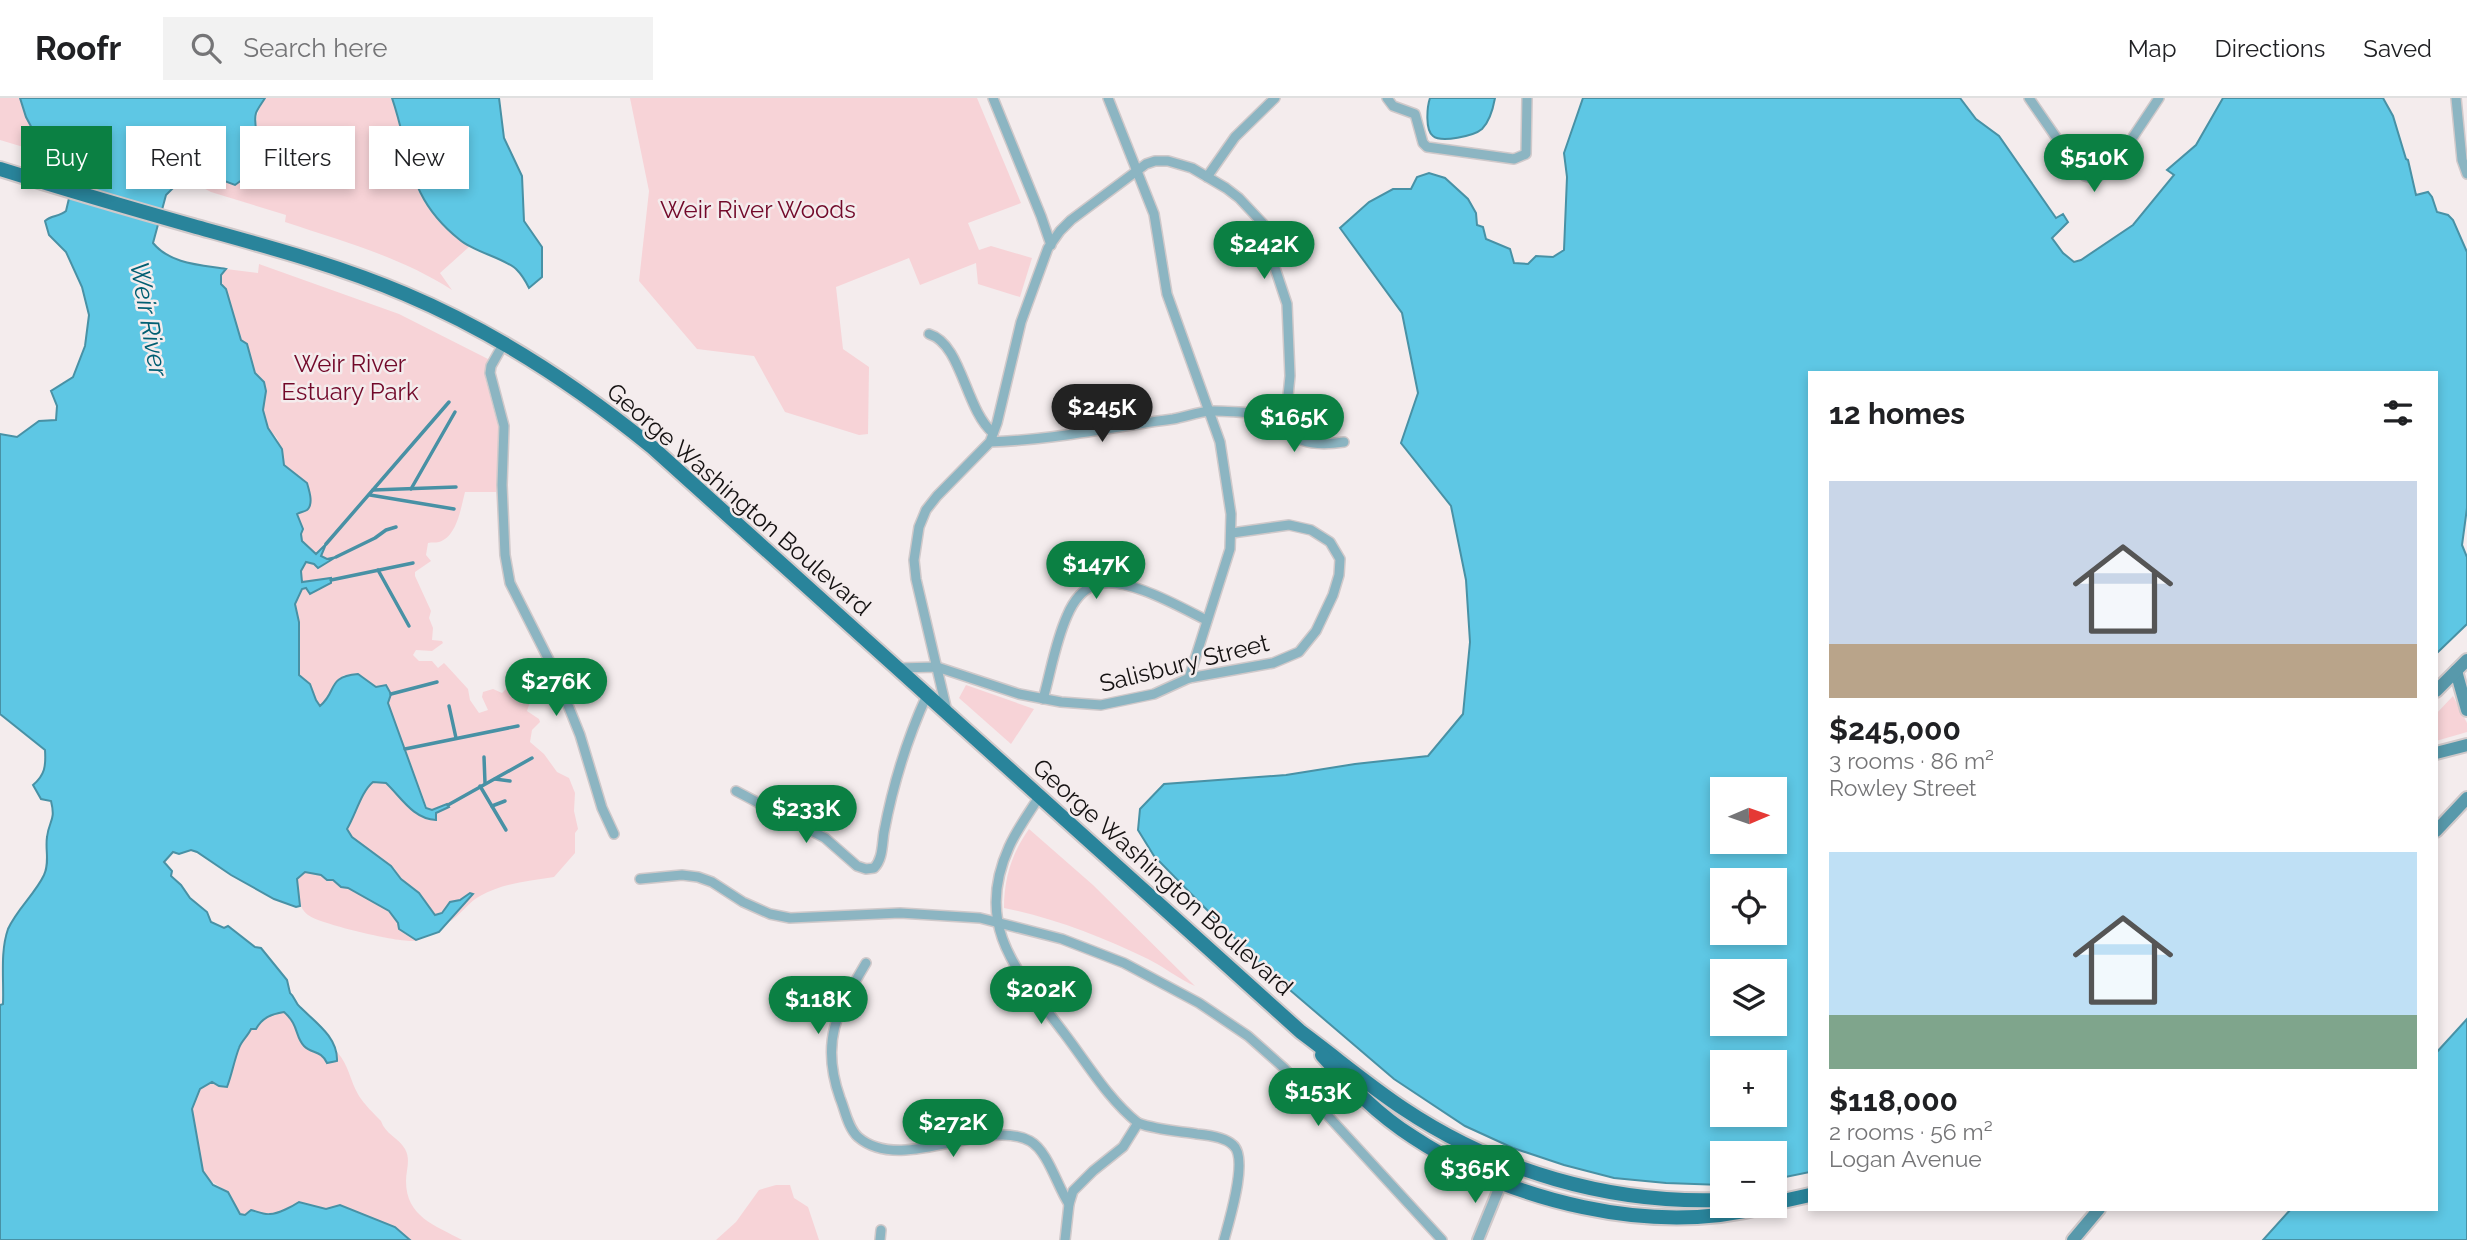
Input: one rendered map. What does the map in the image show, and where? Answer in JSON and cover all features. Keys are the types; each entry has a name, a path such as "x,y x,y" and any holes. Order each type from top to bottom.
{"main road":[{"name":"George Washington Boulevard","path":"0,169 369,279 442,311 504,343 580,392 652,447 1301,1032 1419,1119 1508,1164 1560,1181 1611,1192 1667,1199 1710,1200"},
{"path":"2438,689 2467,660"},
{"path":"2456,671 2467,709"},
{"path":"2438,752 2467,745"},
{"path":"2438,829 2467,798"},
{"name":"George Washington Boulevard","path":"1301,1032 1345,1081 1393,1123 1428,1147 1501,1182 1576,1205 1637,1215 1710,1214"},
{"path":"1787,1200 1808,1195"},
{"path":"2073,1240 2097,1211"}],"street":[{"path":"993,98 1051,245"},
{"path":"1108,98 1147,195 1159,234 1167,294 1210,411 1226,473 1232,533 1224,574 1206,620 1189,678"},
{"path":"1207,177 1235,137 1275,98"},
{"path":"1387,98 1398,108 1413,112 1423,143 1427,147 1514,159 1526,154 1527,98"},
{"path":"2029,98 2078,169 2085,176 2095,179 2115,164 2159,98"},
{"path":"2456,98 2462,160 2467,174"},
{"path":"947,712 916,579 914,560 919,527 926,510 937,496 992,438 1021,322 1051,245 1060,231 1146,164 1168,161 1192,168 1239,198 1269,230 1274,265 1287,304 1290,376 1285,406 1276,410 1238,413 1210,411 1073,433 992,438"},
{"path":"929,334 942,339 948,345 970,397 992,438"},
{"path":"504,343 490,373 505,426 502,485 509,579 553,668 580,735 601,808 614,834"},
{"path":"1276,410 1281,424 1299,440 1324,444 1344,442"},
{"name":"Salisbury Street","path":"898,668 937,667 991,686 1043,699 1101,705 1154,694 1189,678 1273,663 1299,652 1316,631 1333,595 1340,559 1330,542 1311,530 1289,525 1232,533"},
{"path":"1043,699 1053,656 1067,616 1075,601 1096,584 1120,584 1136,589 1206,620"},
{"path":"737,792 825,838 857,866 874,868 880,859 890,801 909,737 928,695"},
{"path":"1039,797 1014,837 998,880 995,905 1003,943 1010,958 1125,1112 1138,1123 1222,1139 1234,1146 1239,1154 1240,1164 1224,1240"},
{"path":"640,879 682,875 698,877 712,882 743,902 770,914 790,918 900,913 964,915 997,921 1093,950 1124,963 1218,1014 1248,1036 1284,1068 1442,1240"},
{"path":"866,963 848,993 833,1030 831,1062 847,1116 858,1136 879,1147 895,1149 931,1147 998,1136 1029,1141 1045,1157 1069,1204"},
{"path":"1065,1240 1073,1191 1123,1147 1138,1123"},
{"path":"1478,1240 1508,1164"}],"green space":[{"path":"0,98 20,98 31,126 21,126 21,146 0,140"},
{"path":"265,98 392,98 403,126 369,126 369,189 435,189 461,241 470,246 440,273 452,290 392,259 285,222 286,215 205,189 226,189 226,182 230,183 240,168 240,189 355,189 355,126 256,126 259,109"},
{"name":"Weir River Woods","path":"630,98 977,98 1021,203 968,223 979,250 991,246 1032,258 1020,297 978,284 976,263 920,285 909,258 836,287 843,349 869,367 868,434 859,435 785,412 754,356 697,349 639,281 649,191"},
{"name":"Weir River Estuary Park","path":"259,264 399,314 488,359 485,377 499,430 496,492 465,492 457,521 450,534 439,542 428,543 426,555 431,561 415,572 415,576 431,611 429,618 433,628 432,640 443,643 432,651 416,650 413,655 419,661 432,661 438,668 444,663 468,689 470,700 479,713 488,710 482,697 483,692 493,689 502,693 508,687 527,687 531,699 527,711 540,722 532,730 530,742 544,754 557,772 569,778 575,793 574,811 578,829 575,833 575,853 554,877 498,888 480,896 451,921 453,914 473,894 469,893 439,915 435,915 395,869 352,837 347,829 362,797 373,782 386,783 403,802 436,813 448,807 447,804 433,810 427,808 382,687 376,687 362,676 344,675 320,706 310,684 299,675 299,622 295,604 301,589 306,588 310,594 329,585 330,578 305,583 302,582 301,571 306,562 314,564 334,558 321,556 326,546 324,544 316,554 302,542 303,529 297,514 307,510 310,504 307,483 284,465 277,438 268,428 263,410 266,391 264,382 255,373 247,344 241,340 226,289 221,284 221,275 226,269 258,273"},
{"path":"966,685 1034,709 1011,744 959,698"},
{"path":"2453,696 2467,723 2467,732 2438,740 2438,712"},
{"path":"1029,829 1093,885 1195,986 1148,959 1095,936 1041,917 1004,908 1010,866"},
{"path":"305,872 321,875 373,901 392,915 399,929 416,940 422,937 415,941 391,939 315,919 304,911 300,903 297,880"},
{"path":"284,1012 310,1049 337,1061 337,1052 361,1099 405,1149 408,1161 407,1193 417,1212 432,1224 462,1240 410,1240 395,1227 340,1205 326,1209 299,1202 273,1214 251,1210 245,1215 240,1214 227,1192 208,1178 201,1165 194,1129 193,1108 198,1091 215,1082 219,1086 227,1087 240,1045 250,1029 263,1022 266,1017"},
{"path":"776,1185 790,1185 794,1198 808,1207 819,1240 716,1240 736,1222 759,1190"}],"water":[{"name":"Weir River","path":"20,98 265,98 257,111 255,126 240,126 240,181 235,185 226,182 226,126 126,126 126,189 172,189 166,195 153,243 177,259 226,269 221,275 221,284 226,289 241,340 247,344 255,373 264,382 266,391 263,410 268,428 282,449 284,465 307,483 309,489 309,507 297,514 303,529 302,541 316,554 326,544 321,556 327,559 336,557 318,568 306,562 301,571 302,582 331,578 331,583 310,594 306,588 302,589 295,604 299,622 299,675 310,684 320,706 341,678 358,674 376,687 386,685 391,694 388,703 426,808 432,810 447,804 449,807 436,813 436,820 428,819 414,812 386,783 373,782 362,797 347,829 352,837 391,866 401,879 419,893 435,915 442,913 450,902 473,894 439,932 416,940 399,929 389,911 321,875 305,872 297,879 300,906 296,907 274,899 197,852 173,852 164,862 172,871 171,876 190,898 207,912 211,922 224,928 228,926 255,947 261,948 287,980 290,993 298,1005 330,1037 337,1061 327,1063 322,1056 307,1048 301,1042 289,1017 284,1012 275,1014 264,1019 256,1029 251,1029 241,1043 227,1087 212,1082 200,1089 192,1109 203,1171 213,1185 228,1192 240,1214 245,1215 251,1210 273,1214 299,1202 326,1209 340,1205 395,1227 410,1240 0,1240 0,1005 3,1004 4,947 8,929 46,870 47,837 53,813 51,801 41,799 33,785 44,770 45,750 0,714 0,434 17,437 39,421 56,420 57,406 51,391 73,377 85,346 89,315 82,287 66,252 49,235 45,221 66,211 71,189 112,189 112,126 31,126"},
{"path":"392,98 499,98 504,138 522,176 524,221 542,247 542,277 529,288 521,274 512,266 466,244 442,224 419,189 469,189 469,126 400,126"},
{"path":"1430,98 1495,98 1489,119 1482,129 1465,136 1443,139 1430,133"},
{"path":"1583,98 1960,98 1976,119 1999,136 2056,218 2063,214 2068,222 2052,238 2074,262 2133,225 2174,175 2167,170 2196,145 2223,98 2383,98 2393,116 2408,160 2416,195 2428,192 2437,212 2448,215 2453,220 2467,252 2467,508 2462,545 2467,557 2467,624 2438,652 2438,371 1808,371 1808,1172 1787,1177 1787,1141 1710,1141 1710,1185 1614,1178 1513,1148 1465,1126 1394,1079 1263,967 1154,856 1138,830 1140,809 1164,784 1286,775 1428,756 1463,714 1470,642 1466,580 1451,506 1401,443 1418,393 1402,313 1340,228 1369,202 1393,189 1411,189 1417,177 1429,173 1445,178 1468,199 1476,213 1477,225 1483,227 1486,239 1510,249 1514,263 1528,264 1536,256 1553,257 1564,250 1567,177 1564,153"},
{"path":"2467,1019 2467,1240 2263,1240 2289,1211 2438,1211 2438,1051"}],"waterway":[{"path":"326,544 449,402"},
{"path":"411,489 455,412"},
{"path":"373,490 456,487"},
{"path":"370,495 454,509"},
{"path":"336,557 396,527"},
{"path":"331,580 413,563"},
{"path":"378,570 409,626"},
{"path":"391,694 437,682"},
{"path":"449,706 456,738"},
{"path":"405,749 518,726"},
{"path":"484,757 485,783"},
{"path":"448,805 532,758"},
{"path":"495,779 510,781"},
{"path":"480,786 506,830"},
{"path":"492,806 505,801"}]}
